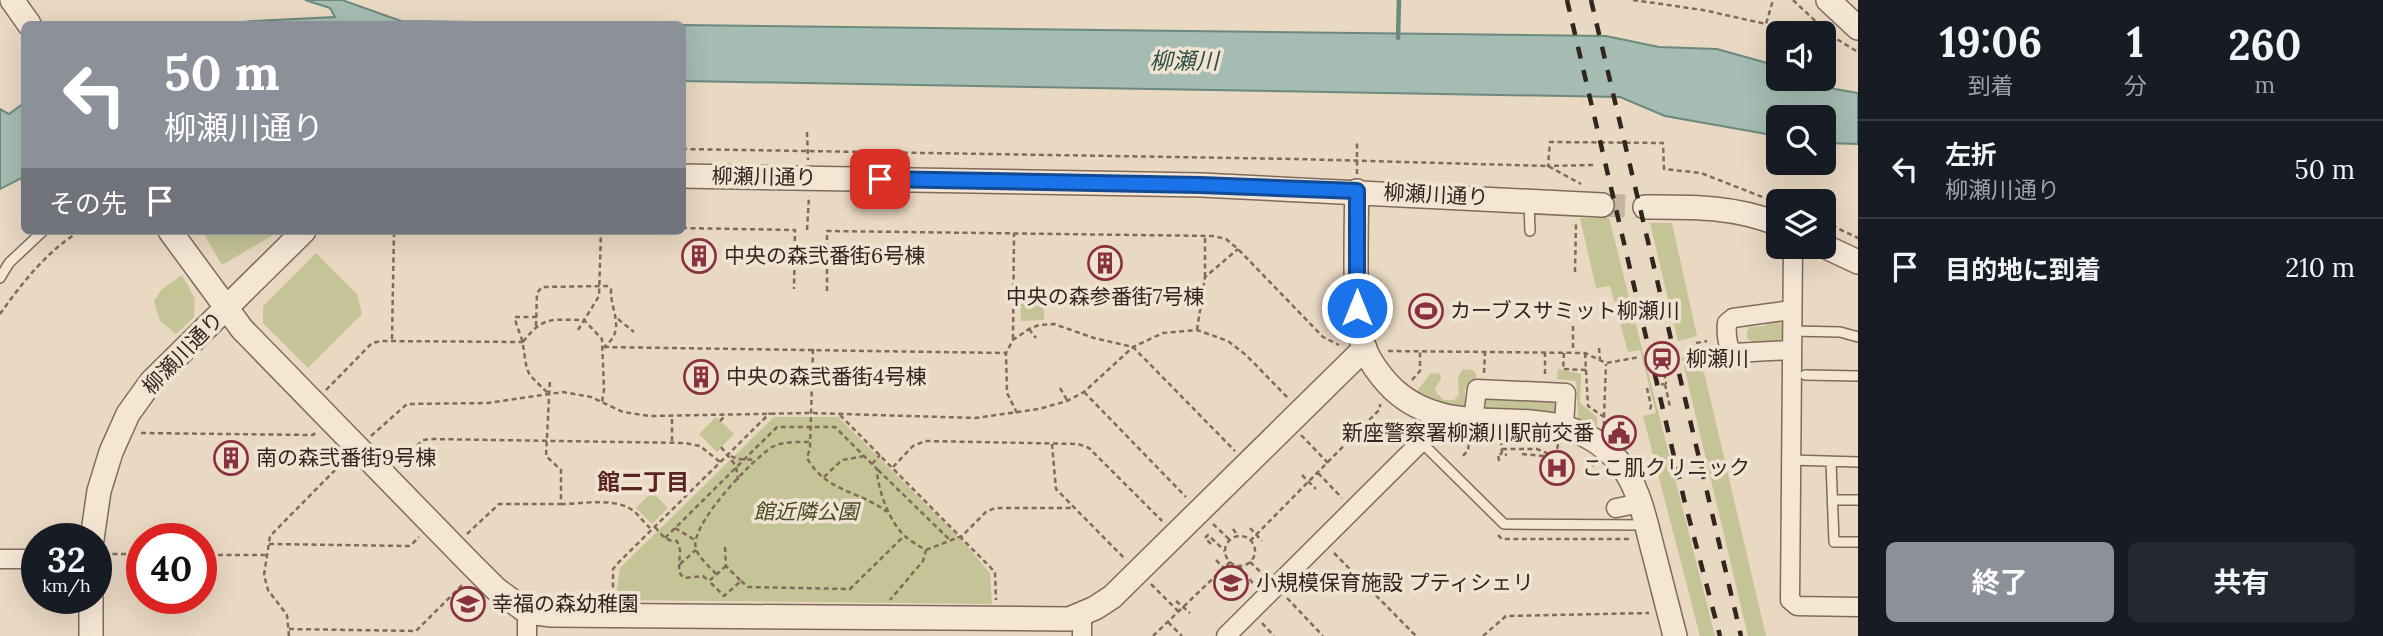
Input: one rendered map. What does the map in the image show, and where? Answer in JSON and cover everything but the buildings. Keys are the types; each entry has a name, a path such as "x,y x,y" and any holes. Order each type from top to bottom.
{"street":[{"path":"12,0 27,21"},
{"path":"1828,0 1858,28"},
{"name":"柳瀬川通り","path":"686,176 1200,185 1602,205"},
{"path":"1357,191 1357,308 1382,378 1399,394 1423,410 1472,425 1540,421 1561,435 1590,437 1616,458 1631,478 1643,514 1675,636"},
{"path":"1646,207 1732,210 1766,221"},
{"path":"173,235 242,329 488,581 527,612 552,615 1069,619 1082,625 1372,350"},
{"name":"柳瀬川通り","path":"98,523 99,491 111,452 128,414 151,382 299,235"},
{"path":"1836,252 1858,262"},
{"path":"1793,259 1790,600 1797,606 1858,607"},
{"path":"1791,310 1733,318 1727,323 1730,349 1733,353 1791,350"},
{"path":"1472,425 1477,389 1566,393 1561,435"},
{"path":"1226,636 1447,417"},
{"path":"1616,508 1643,514"},
{"path":"0,559 21,559"},
{"path":"527,612 527,636"},
{"path":"91,614 91,636"}],"lane":[{"path":"1530,200 1530,231"},
{"path":"0,278 9,263 39,235"},
{"path":"1791,331 1840,332 1858,337"},
{"path":"1805,375 1858,376"},
{"path":"1422,443 1504,524 1643,514"},
{"path":"1791,460 1858,462"},
{"path":"1831,462 1835,542 1858,542"},
{"path":"1833,500 1858,500"}],"path":[{"path":"1633,0 1703,10 1766,24 1773,0"},
{"path":"1793,0 1830,36 1858,52"},
{"path":"807,132 808,151"},
{"path":"1357,141 1357,160"},
{"path":"1548,166 1550,142 1663,143 1664,169 1701,173 1765,198"},
{"path":"686,149 1593,165"},
{"path":"1548,166 1582,185"},
{"path":"807,230 809,189"},
{"path":"1575,272 1576,215"},
{"path":"686,228 796,230 794,289"},
{"path":"1836,228 1858,238"},
{"path":"827,291 827,231 1205,236 1226,239 1323,337 1341,346"},
{"path":"1014,233 1013,340 1006,354 1007,393 1017,413"},
{"path":"0,314 15,293 57,247 74,235"},
{"path":"392,341 394,235"},
{"path":"578,330 599,296 601,235"},
{"path":"1197,330 1205,277 1205,236"},
{"path":"1205,277 1238,249"},
{"path":"537,326 534,310 537,293 542,287 607,286 611,289 618,319 634,332"},
{"path":"1013,306 1020,306"},
{"path":"537,317 516,315 516,330 523,342 523,358 527,372 548,393"},
{"path":"321,395 372,343 523,342 537,326 550,319 584,320 602,339 602,402"},
{"path":"604,347 611,341 618,319"},
{"path":"1013,340 1039,323 1054,324 1094,338 1133,347 1239,454"},
{"path":"1573,325 1573,348"},
{"path":"1029,329 1036,338"},
{"path":"366,440 407,404 488,403 548,393 578,394 632,414 672,416 838,413 975,418 1017,413 1067,401 1084,392 1133,347 1164,333 1197,330 1228,341 1247,355 1292,402"},
{"path":"1696,343 1707,341"},
{"path":"604,347 1006,354"},
{"path":"1599,348 1600,360"},
{"path":"813,349 807,458 813,468 838,489 867,500 889,514"},
{"path":"1372,350 1585,353 1606,363 1640,356"},
{"path":"1408,384 1420,371 1420,351"},
{"path":"1484,381 1485,352"},
{"path":"1545,352 1545,381"},
{"path":"1564,353 1563,369 1586,370"},
{"path":"1585,353 1588,406 1604,417"},
{"path":"1604,432 1606,363"},
{"path":"1663,365 1671,406"},
{"path":"550,379 546,456 561,470 561,504"},
{"path":"1657,379 1659,385 1666,384"},
{"path":"1060,388 1067,401"},
{"path":"1647,388 1650,410"},
{"path":"1084,392 1191,502"},
{"path":"1250,541 1380,409"},
{"path":"614,603 614,569 666,513 770,413"},
{"path":"838,413 995,572 996,607"},
{"path":"720,421 726,415"},
{"path":"672,416 672,442"},
{"path":"1463,456 1468,450 1472,425"},
{"path":"130,433 313,435 321,427"},
{"path":"665,538 777,427 835,427 951,541"},
{"path":"1297,431 1328,463"},
{"path":"1556,457 1561,435"},
{"path":"393,468 423,440 431,439 672,442 700,446 720,462"},
{"path":"1499,461 1499,454 1502,454 1501,440"},
{"path":"893,467 913,446 925,441 1078,444 1089,448 1167,526"},
{"path":"716,574 696,550 695,540 705,515 756,460 773,447 785,442 809,442"},
{"path":"1052,444 1056,489 1129,563"},
{"path":"721,447 736,466 738,480"},
{"path":"1502,449 1537,449 1556,457"},
{"path":"728,454 737,459 756,460"},
{"path":"1502,454 1507,454"},
{"path":"1522,454 1576,461"},
{"path":"872,464 880,455"},
{"path":"289,636 287,615 268,590 264,575 270,536 349,456"},
{"path":"824,477 842,460 865,457"},
{"path":"1587,472 1594,465"},
{"path":"877,469 877,481 889,514 904,536 926,550"},
{"path":"1318,471 1354,510"},
{"path":"1302,474 1316,489"},
{"path":"1313,478 1316,482"},
{"path":"463,539 499,504 612,503 632,509 651,530"},
{"path":"926,550 962,536 986,512 995,508 1075,508"},
{"path":"1208,519 1230,540"},
{"path":"654,526 670,542 677,541 680,545 679,564 681,575 685,578 703,576 724,596 741,581"},
{"path":"675,528 695,540"},
{"path":"1250,528 1262,541"},
{"path":"1233,529 1238,537"},
{"path":"269,544 410,546 424,532"},
{"path":"1211,544 1205,538 1208,534 1225,551 1230,562 1239,566 1252,582 1249,585 1243,578"},
{"path":"725,547 726,565 748,587 850,589 904,536"},
{"path":"1225,551 1230,540 1238,537 1250,541"},
{"path":"1250,541 1254,554 1258,557"},
{"path":"1329,548 1416,636"},
{"path":"679,564 696,550"},
{"path":"889,606 890,600 923,561 926,550"},
{"path":"1239,566 1250,562 1254,554"},
{"path":"217,555 267,555"},
{"path":"1216,560 1230,574"},
{"path":"1153,636 1230,562"},
{"path":"709,581 726,565"},
{"path":"289,629 416,631 469,578"},
{"path":"1146,579 1178,611"},
{"path":"1276,587 1323,636"},
{"path":"1175,601 1190,613"},
{"path":"1483,636 1506,616 1660,612"},
{"path":"1258,619 1274,636"},
{"path":"1168,622 1182,636"}],"green space":[{"path":"1580,218 1609,218 1715,636 1700,636 1643,416 1656,413 1640,350 1628,352 1610,286 1596,288"},
{"path":"1650,223 1672,223 1697,336 1678,341"},
{"path":"204,235 273,235 222,265"},
{"path":"316,253 357,294 362,314 308,368 263,323 263,306"},
{"path":"182,275 195,299 194,317 176,334 160,321 154,301 162,289"},
{"path":"1020,299 1044,299 1044,320 1021,321"},
{"path":"1772,321 1779,321 1782,326 1783,342 1753,342 1747,338 1750,327 1764,326"},
{"path":"1700,355 1766,636 1748,636 1682,358"},
{"path":"1463,369 1476,373 1476,379 1465,389 1465,407 1439,402 1416,392 1431,373 1440,374 1441,379 1435,388 1437,394 1444,400 1454,400 1459,395 1458,377"},
{"path":"1558,369 1581,374 1580,403 1597,417 1597,429 1578,418 1576,381 1557,379"},
{"path":"1481,399 1561,401 1561,415 1482,412"},
{"path":"716,417 734,434 717,452 699,434"},
{"name":"館近隣公園","path":"774,417 838,417 962,540 990,573 992,604 621,600 617,589 620,568"},
{"path":"652,492 668,508 652,524 636,508"}],"water":[{"path":"305,0 342,0 401,21 252,21 335,17 330,8"},
{"path":"686,25 1606,36 1659,47 1717,49 1766,63 1766,91 1836,89 1858,93 1858,144 1836,143 1836,105 1766,105 1766,134 1665,116 1620,97 686,81"},
{"path":"21,105 21,178 0,189 0,109 9,114"}],"waterway":[{"path":"1398,38 1399,0"}],"tunnel":[{"path":"1602,205 1645,207"}],"railway":[{"path":"1567,0 1684,499 1720,636"},
{"path":"1591,0 1741,636"}],"place":[{"name":"中央の森弐番街6号棟","path":"699,256"},
{"name":"中央の森参番街7号棟","path":"1105,263"},
{"name":"カーブスサミット柳瀬川","path":"1426,311"},
{"name":"柳瀬川","path":"1662,359"},
{"name":"中央の森弐番街4号棟","path":"701,377"},
{"name":"新座警察署柳瀬川駅前交番","path":"1619,433"},
{"name":"南の森弐番街9号棟","path":"231,458"},
{"name":"ここ肌クリニック","path":"1557,468"},
{"name":"小規模保育施設 プティシェリ","path":"1231,583"},
{"name":"幸福の森幼稚園","path":"468,604"}],"district":[{"name":"館二丁目","path":"643,482"}],"route":[{"path":"880,179 1357,191 1357,308"}]}
